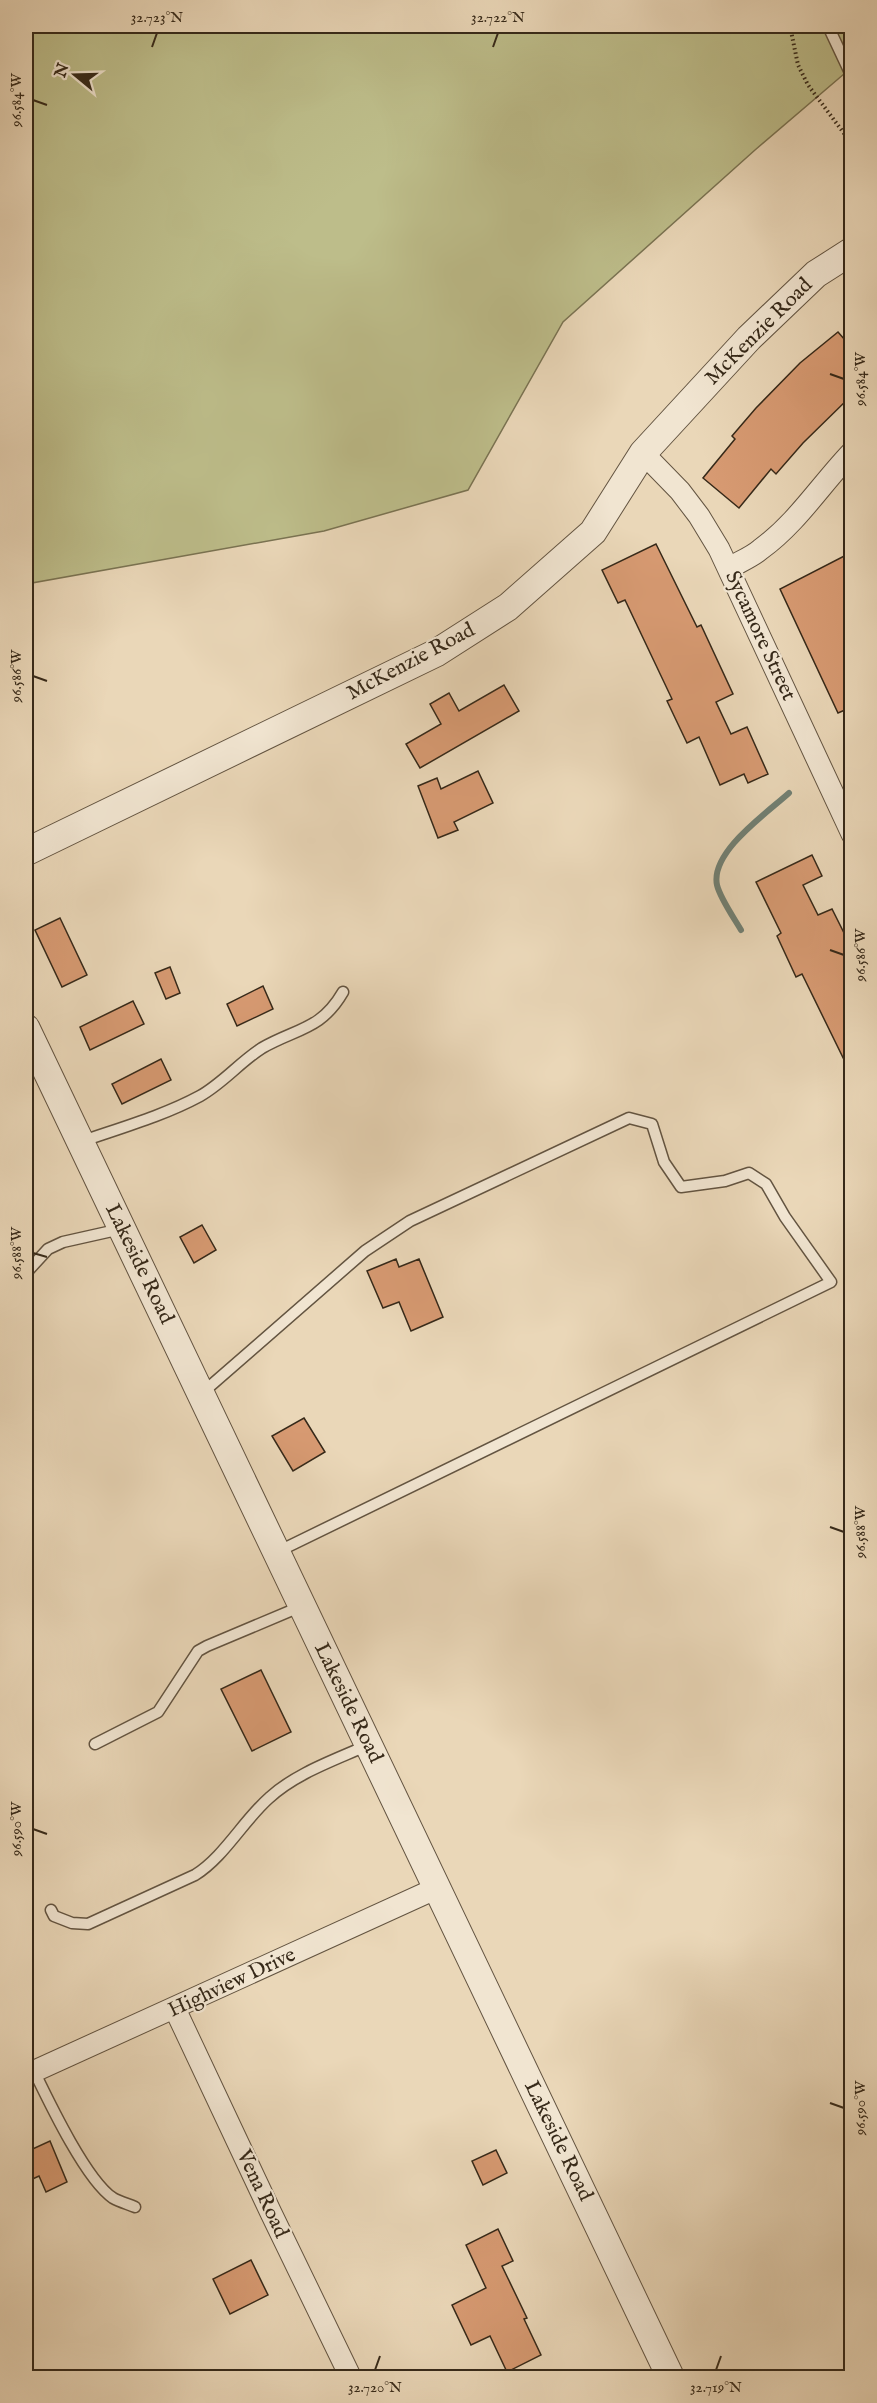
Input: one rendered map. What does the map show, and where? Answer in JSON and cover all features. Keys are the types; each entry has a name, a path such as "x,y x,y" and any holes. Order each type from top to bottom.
{"street":[{"name":"McKenzie Road","path":"26,852 436,653 508,607 592,532 643,453 749,338 816,274 852,251"},
{"path":"729,568 761,549 795,518 825,480 852,452"},
{"name":"Sycamore Street","path":"643,453 680,491 699,516 729,568 852,834"},
{"name":"Lakeside Road","path":"26,1028 671,2378"},
{"name":"Highview Drive","path":"30,2073 437,1888"},
{"name":"Vena Road","path":"175,2009 351,2378"}],"lane":[{"path":"828,26 852,77"},
{"path":"80,1142 181,1106 203,1094 262,1049 319,1021 333,1009 343,992"},
{"path":"201,1394 365,1251 410,1221 630,1118 652,1124 664,1162 681,1187 725,1181 749,1173 766,1184 785,1217 831,1281 276,1552"},
{"path":"26,1273 48,1249 63,1242 122,1229"},
{"path":"95,1744 158,1712 198,1651 302,1606"},
{"path":"51,1910 54,1916 72,1923 88,1924 195,1875 210,1866 236,1832 269,1798 286,1785 368,1745"},
{"path":"30,2073 90,2172 112,2197 135,2207"}],"path":[{"path":"790,26 798,65 808,85 852,144"}],"green space":[{"path":"26,26 851,26 851,68 755,150 563,322 468,490 324,531 26,584"}],"building":[{"path":"838,332 852,348 852,395 803,443 776,474 771,469 739,508 703,478 735,439 732,436 756,408 800,363"},
{"path":"656,544 697,627 701,625 733,694 716,702 731,734 747,727 768,774 748,783 744,774 720,785 699,737 687,743 667,701 672,699 625,600 618,603 602,570"},
{"path":"852,552 852,578 844,582 852,597 852,707 838,713 780,589"},
{"path":"504,685 519,711 420,768 406,744 441,724 430,704 449,693 459,711"},
{"path":"478,771 493,803 454,822 458,830 438,838 418,786 437,778 441,789"},
{"path":"812,855 822,876 803,885 818,915 832,909 852,949 852,1076 802,974 796,977 777,936 781,933 756,882"},
{"path":"60,918 87,975 62,987 35,930"},
{"path":"170,967 180,993 166,999 155,973"},
{"path":"263,986 273,1009 237,1026 227,1004"},
{"path":"133,1001 144,1024 90,1050 80,1027"},
{"path":"161,1059 171,1080 122,1104 112,1084"},
{"path":"202,1225 216,1250 194,1263 180,1237"},
{"path":"396,1259 399,1267 419,1259 443,1317 411,1331 399,1302 383,1308 367,1271"},
{"path":"304,1418 325,1452 293,1471 272,1436"},
{"path":"261,1670 291,1732 252,1751 221,1689"},
{"path":"50,2141 67,2182 46,2192 39,2176 26,2182 26,2152"},
{"path":"496,2150 507,2173 483,2185 472,2161"},
{"path":"498,2229 513,2261 502,2266 527,2318 524,2319 541,2355 507,2372 490,2336 471,2345 452,2305 486,2288 466,2245"},
{"path":"251,2260 268,2295 230,2314 213,2279"}],"waterway":[{"path":"741,930 719,890 717,872 722,860 742,834 789,793"}]}
